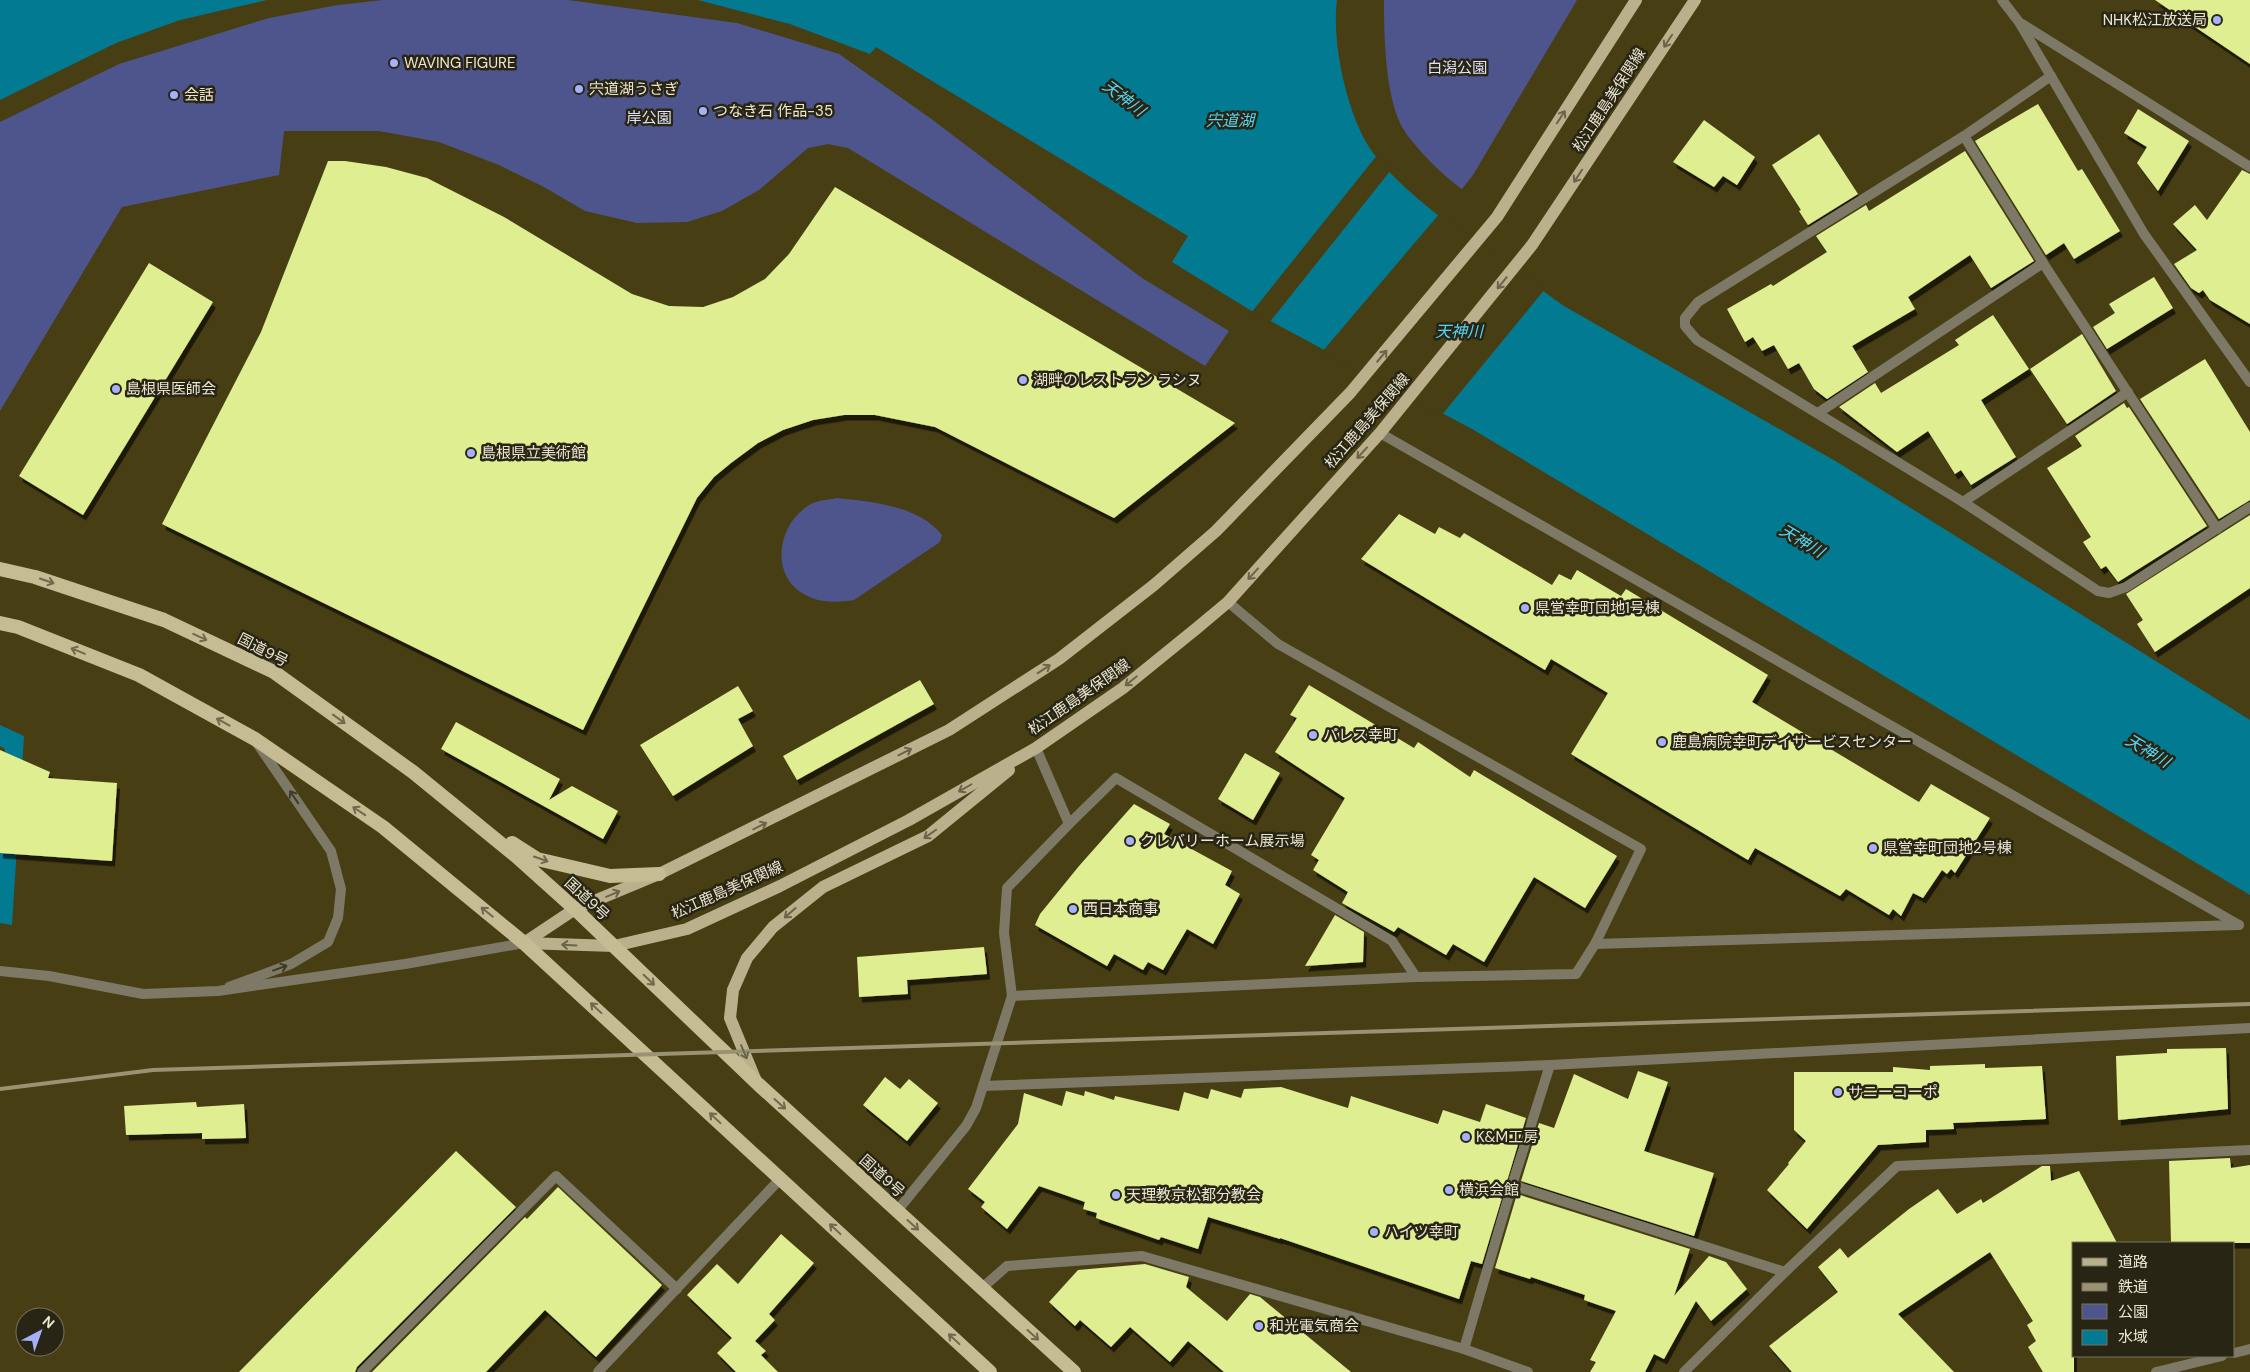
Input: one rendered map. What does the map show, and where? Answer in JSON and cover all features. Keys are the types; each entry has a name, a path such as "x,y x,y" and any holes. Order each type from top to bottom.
{"highway":[{"name":"国道9号","path":"0,569 35,577 164,620 274,672 413,772 516,856 575,909 758,1084 1074,1372"},
{"path":"0,623 18,627 138,675 255,739 383,827 524,942 990,1372"},
{"path":"455,806 537,859 610,876 659,874"}],"main road":[{"name":"松江鹿島美保関線","path":"524,942 575,909 659,874 949,730 1059,659 1154,585 1216,531 1350,394 1497,217 1636,0"},
{"name":"松江鹿島美保関線","path":"524,942 614,946 687,929 780,886 909,820 1036,748 1122,688 1228,602 1405,404 1532,245 1695,0"},
{"path":"758,1084 730,1018 733,990 747,958 774,927 823,887 928,836 1036,748"}],"street":[{"path":"2002,0 2018,22 2144,234 2250,382"},
{"path":"2018,22 2250,167"},
{"path":"2050,76 1964,136 1698,302 1685,318 1685,326 1697,340 1963,502 2098,592 2109,594 2126,587 2250,507"},
{"path":"1964,136 2043,263 2217,529"},
{"path":"1818,413 2043,263"},
{"path":"1963,502 2128,392"},
{"path":"1380,433 2239,926 1595,944"},
{"path":"1012,996 1416,977 1576,974 1595,944 1642,849 1278,644 1228,602"},
{"path":"218,991 291,964 328,942 338,918 341,889 331,851 255,739"},
{"path":"1036,748 1069,824"},
{"path":"898,1212 966,1126 976,1108 1012,996 1004,933 1007,888 1116,778 1392,941 1416,977"},
{"path":"0,970 49,976 143,994 218,991 405,964 524,942"},
{"path":"983,1086 1550,1065 2250,1028"},
{"path":"1464,1349 1550,1065"},
{"path":"1684,1372 1785,1272 1897,1166 2250,1150"},
{"path":"362,1372 556,1176 677,1288"},
{"path":"598,1372 780,1178"},
{"path":"1512,1186 1785,1272"},
{"path":"982,1288 1008,1266 1142,1256 1464,1349 1528,1372"},
{"path":"2235,1353 2250,1349"},
{"path":"2156,1372 2218,1357"}],"green space":[{"name":"岸公園","path":"383,0 568,0 737,23 839,54 930,118 1142,278 1229,331 1205,366 848,148 828,144 808,148 759,190 722,211 687,222 637,223 585,211 544,187 499,165 439,142 379,131 284,131 279,175 122,207 0,411 0,122 119,64 269,18 338,5"},
{"name":"白潟公園","path":"1384,0 1577,0 1473,175 1462,189 1428,160 1401,125 1392,97 1386,64"},
{"path":"837,498 865,501 907,511 932,525 942,535 940,542 854,600 833,602 812,598 798,590 788,579 783,566 781,552 784,538 790,525 799,513 811,504"}],"water":[{"path":"0,0 267,0 180,20 116,43 0,100"},
{"name":"宍道湖","path":"698,0 1337,0 1336,17 1339,58 1349,102 1356,122 1374,154 1398,181 1444,220 1330,353 1250,310 1172,262 1188,236 876,47 870,54 790,24"},
{"name":"天神川","path":"1445,221 1564,306 1837,462 2250,720 2250,895 1472,429 1331,354"},
{"path":"0,725 24,736 12,925 0,923 0,825 5,749 0,746"}],"pier":[{"path":"1378,154 1391,170 1269,323 1251,313"},
{"path":"1440,213 1545,289 1441,416 1322,352"}],"building":[{"name":"NHK松江放送局","path":"2155,0 2250,0 2250,64"},
{"path":"2038,104 2078,171 2082,169 2120,231 2074,259 2064,243 2046,255 1975,141"},
{"path":"2138,109 2189,141 2158,191 2137,163 2147,147 2124,133"},
{"path":"1704,120 1755,157 1737,185 1723,176 1714,187 1673,162"},
{"path":"1819,134 1858,194 1808,225 1799,211 1801,210 1772,165"},
{"path":"1965,151 2034,261 1991,288 1970,255 1908,297 1915,309 1852,346 1868,372 1827,399 1814,389 1799,363 1788,369 1774,345 1762,351 1753,337 1745,342 1727,309 1771,284 1773,286 1827,252 1816,236 1866,205 1869,211"},
{"name":"島根県立美術館","path":"328,161 345,161 386,167 427,178 504,217 632,294 669,306 703,307 733,297 765,279 789,254 835,187 1235,423 1114,518 935,427 875,415 844,415 813,420 783,430 758,443 731,463 714,477 697,498 583,730 162,524 261,332"},
{"path":"2242,170 2250,174 2250,324 2210,300 2203,290 2199,293 2191,288 2174,264 2197,250 2173,224 2195,205 2207,220"},
{"name":"島根県医師会","path":"149,263 213,302 83,515 19,476"},
{"path":"2154,277 2173,308 2107,349 2093,327 2115,313 2109,304"},
{"path":"1993,315 2029,369 1981,400 2016,457 1971,485 1961,470 1955,474 1928,431 1897,452 1839,407 1875,383 1881,393 1959,345 1955,340"},
{"path":"2082,334 2116,391 2067,424 2030,369"},
{"path":"2205,359 2250,432 2250,500 2219,519 2140,399"},
{"path":"2124,403 2127,408 2129,407 2207,526 2118,582 2106,566 2101,569 2083,542 2091,537 2047,468 2082,446 2075,436"},
{"path":"1399,514 1435,534 1439,527 1460,538 1464,533 1552,585 1559,574 1571,580 1577,570 1621,596 1626,589 1768,675 1752,702 1919,802 1931,784 1990,818 1955,873 1951,869 1947,874 1942,870 1923,898 1913,893 1901,916 1893,909 1889,915 1846,889 1840,896 1755,848 1748,860 1571,754 1608,693 1551,659 1545,670 1361,559"},
{"path":"2250,515 2250,588 2155,652 2137,624 2143,620 2126,594"},
{"path":"920,680 934,704 797,780 783,756"},
{"path":"1309,685 1414,748 1418,742 1470,777 1474,770 1617,856 1585,908 1534,877 1484,962 1453,944 1446,955 1398,927 1394,932 1342,903 1348,892 1313,870 1319,860 1311,855 1345,798 1275,752 1297,718 1290,715"},
{"path":"738,686 753,711 738,719 753,746 673,796 640,745"},
{"path":"456,722 560,779 549,800 572,786 618,811 603,839 441,749"},
{"path":"0,750 50,772 48,778 117,783 112,861 0,853"},
{"path":"1245,753 1280,773 1253,820 1218,799"},
{"path":"1134,804 1170,824 1164,834 1232,871 1225,885 1240,894 1213,944 1187,929 1163,970 1148,962 1143,970 1114,954 1107,966 1035,925 1040,914 1079,866"},
{"path":"1335,915 1364,932 1363,962 1305,966"},
{"path":"984,947 987,974 907,980 908,994 859,997 857,957"},
{"path":"2226,1048 2228,1109 2118,1120 2116,1056 2167,1053 2167,1049"},
{"path":"1985,1064 1985,1068 2042,1066 2046,1119 1953,1123 1954,1129 1926,1130 1926,1142 1878,1145 1807,1229 1767,1190 1806,1141 1794,1130 1794,1072 1893,1072 1893,1067 1930,1070 1930,1066"},
{"path":"1638,1071 1668,1082 1644,1151 1714,1173 1694,1236 1521,1181 1539,1123 1554,1128 1574,1074 1628,1099"},
{"path":"885,1077 900,1089 909,1079 938,1103 907,1141 863,1105"},
{"path":"1281,1087 1348,1108 1351,1096 1438,1124 1443,1110 1480,1122 1486,1104 1526,1118 1482,1264 1471,1261 1459,1299 1280,1238 1208,1217 1198,1249 1161,1237 1159,1240 1096,1218 1097,1213 1083,1209 1085,1202 1039,1186 1007,1229 981,1207 985,1202 968,1189 1018,1124 1024,1093 1062,1106 1066,1091 1084,1096 1085,1091 1114,1100 1115,1096 1179,1111 1184,1092 1208,1099 1211,1089 1241,1098 1244,1089"},
{"path":"196,1102 197,1107 244,1104 246,1138 202,1139 202,1133 126,1135 124,1106"},
{"path":"456,1151 516,1207 357,1367 355,1372 239,1372"},
{"path":"2230,1158 2231,1168 2250,1165 2250,1243 2171,1242 2169,1161"},
{"path":"2042,1166 2050,1166 2051,1181 2079,1171 2116,1242 2072,1242 2072,1357 2074,1357 2074,1372 2043,1372 2028,1347 2036,1341 2027,1325 2033,1321 1990,1252 1898,1314 1954,1372 1792,1372 1769,1346 1838,1292 1818,1267 1840,1248 1848,1258 1909,1209 1938,1189 1957,1214 1981,1199 1983,1203"},
{"path":"558,1187 662,1285 596,1357 545,1310 486,1372 372,1372 525,1217 527,1219"},
{"path":"1517,1194 1690,1249 1674,1296 1709,1256 1726,1262 1747,1289 1711,1321 1696,1301 1664,1359 1654,1354 1645,1372 1590,1372 1596,1362 1590,1360 1616,1311 1584,1300 1585,1295 1531,1277 1530,1279 1495,1268"},
{"path":"781,1234 814,1263 769,1314 775,1320 755,1341 766,1351 761,1355 778,1372 736,1372 717,1353 732,1338 687,1295 717,1264 738,1284"},
{"path":"1145,1264 1189,1277 1186,1287 1227,1321 1250,1294 1260,1297 1351,1372 1224,1372 1188,1341 1170,1362 1130,1327 1111,1347 1080,1320 1075,1326 1049,1302 1078,1270"}],"railway":[{"path":"0,1089 153,1070 2250,1004"}],"place":[{"name":"NHK松江放送局","path":"2217,20"},
{"name":"WAVING FIGURE","path":"394,63"},
{"name":"宍道湖うさぎ","path":"579,89"},
{"name":"会話","path":"174,95"},
{"name":"つなき石 作品-35","path":"703,111"},
{"name":"湖畔のレストラン ラシヌ","path":"1023,380"},
{"name":"島根県医師会","path":"116,389"},
{"name":"島根県立美術館","path":"471,453"},
{"name":"県営幸町団地1号棟","path":"1525,608"},
{"name":"パレス幸町","path":"1313,735"},
{"name":"鹿島病院幸町デイサービスセンター","path":"1662,742"},
{"name":"クレバリーホーム展示場","path":"1130,841"},
{"name":"県営幸町団地2号棟","path":"1873,848"},
{"name":"西日本商事","path":"1073,909"},
{"name":"サニーコーポ","path":"1838,1092"},
{"name":"K&M工房","path":"1466,1137"},
{"name":"横浜会館","path":"1449,1190"},
{"name":"天理教京松都分教会","path":"1116,1195"},
{"name":"ハイツ幸町","path":"1374,1232"},
{"name":"和光電気商会","path":"1259,1326"}]}
